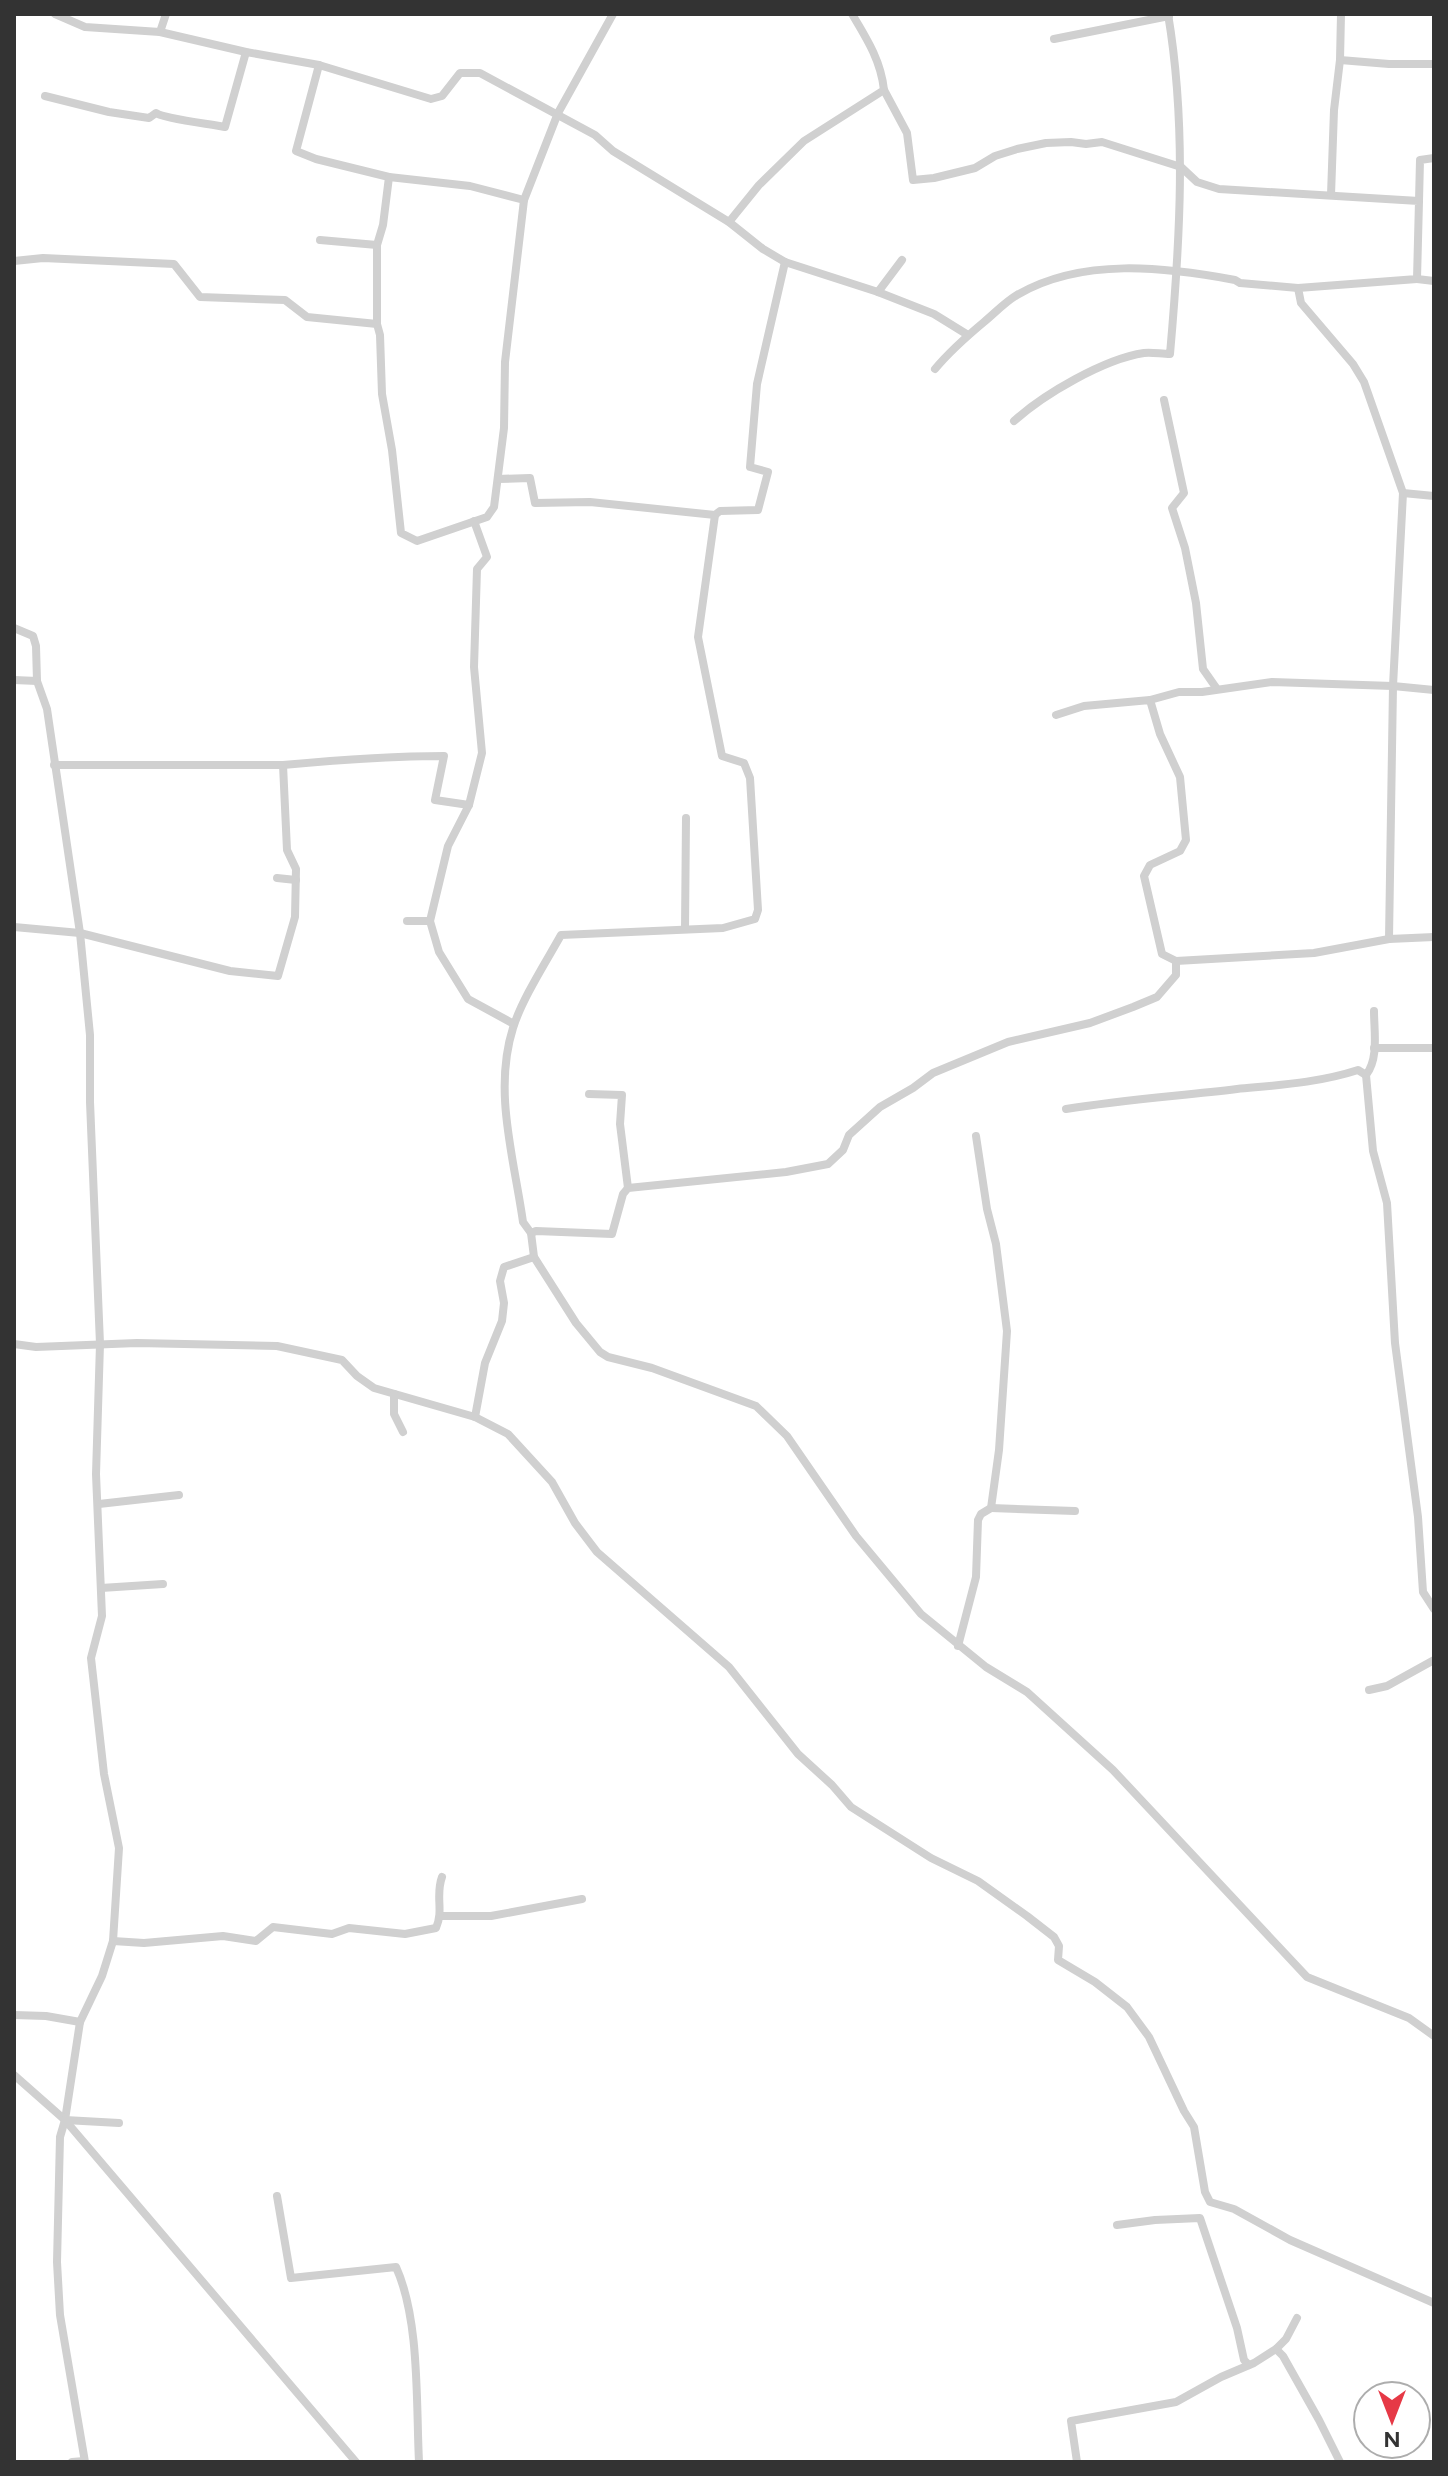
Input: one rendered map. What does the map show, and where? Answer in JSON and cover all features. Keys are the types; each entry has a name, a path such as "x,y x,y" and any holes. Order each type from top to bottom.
{"street":[{"path":"55,14 85,27 160,32 319,65 431,99 442,96 460,73 480,73 595,135 613,151 729,222 785,262 934,314 968,335"},
{"path":"160,32 166,14"},
{"path":"389,177 383,225 377,245 377,324 382,394 401,533 417,541 487,517 494,507 504,428 505,362 524,200 558,113 613,14"},
{"path":"852,14 873,50 884,90 907,133 913,180 975,168 995,156 1017,149 1071,142 1102,142 1181,167 1197,182 1219,189 1419,201"},
{"path":"1331,195 1341,14"},
{"path":"1014,421 1029,407 1092,369 1143,353 1170,354 1178,269 1181,167 1176,64 1168,15 1054,39"},
{"path":"45,96 109,112 149,118 156,113 162,118 225,127 246,52"},
{"path":"1340,60 1434,64"},
{"path":"319,65 296,151 389,177 470,186 524,200"},
{"path":"729,222 759,185 804,141 884,90"},
{"path":"1417,279 1420,160 1434,158"},
{"path":"320,240 377,245"},
{"path":"14,261 43,258 174,264 200,297 285,300 307,317 377,324"},
{"path":"878,292 902,260"},
{"path":"785,262 757,384 750,467 768,472 758,510 720,511 715,515 698,637 722,756 744,763 750,778 758,910 755,919 723,928 561,935 514,1024 502,1086 523,1222 531,1233 534,1257 576,1323 600,1352 756,1406 787,1436 856,1536 921,1614 958,1646 1027,1692 1113,1770 1307,1977 1409,2018 1434,2036"},
{"path":"935,369 950,350 1016,296 1051,279 1104,270 1178,269 1240,283 1298,288 1417,279 1434,281"},
{"path":"1298,288 1301,303 1353,364 1364,382 1403,493 1393,686 1389,939"},
{"path":"1164,400 1184,493 1172,508 1185,548 1196,603 1203,669 1217,689"},
{"path":"498,479 530,478 535,503 590,502 715,515"},
{"path":"1403,493 1434,496"},
{"path":"474,521 487,557 477,569 474,667 482,753 469,805 448,846 430,921 439,952 468,999 514,1024"},
{"path":"14,628 33,636 36,646 37,681 47,709 80,933 90,1035 100,1344 96,1474 102,1616 91,1658 104,1774 119,1848 113,1941 75,2040 73,2073 60,2137 57,2262 60,2315 84,2462 72,2462"},
{"path":"14,680 37,681"},
{"path":"1056,715 1084,706 1150,700 1179,692 1272,682 1434,690"},
{"path":"1150,700 1160,734 1180,777 1186,840 1180,851 1150,865 1144,876 1162,954 1176,961 1314,953 1389,939 1434,937"},
{"path":"54,765 283,765 362,758 378,760 388,756 444,756 435,800 469,805"},
{"path":"14,927 80,933 230,971 278,976 295,917 296,880 296,869 287,850 283,765"},
{"path":"685,929 686,818"},
{"path":"277,878 296,880"},
{"path":"407,921 430,921"},
{"path":"531,1233 612,1234 623,1194 628,1188 786,1172 828,1164 843,1150 849,1135 880,1107 933,1073 986,1050 1090,1023 1157,997 1176,975 1176,961"},
{"path":"1374,1011 1374,1048 1371,1068 1366,1075 1373,1151 1387,1203 1395,1343 1418,1517 1423,1592 1434,1609"},
{"path":"1374,1048 1434,1048"},
{"path":"1066,1109 1135,1098 1288,1085 1337,1077 1358,1070 1366,1075"},
{"path":"589,1094 622,1095 620,1124 628,1188"},
{"path":"976,1136 987,1209 996,1244 1007,1331 999,1450 991,1508"},
{"path":"475,1417 485,1363 502,1321 504,1303 500,1281 504,1267 534,1257"},
{"path":"14,1344 36,1347 100,1344 277,1346 342,1360 374,1388 475,1417 508,1434 542,1468 575,1523 597,1552 729,1667 798,1754 851,1807 931,1858 978,1881 1027,1916 1054,1937 1059,1946 1058,1960 1095,1982 1127,2007 1149,2037 1194,2127 1205,2192 1210,2202 1234,2209 1290,2240 1434,2303"},
{"path":"394,1394 394,1414 403,1432"},
{"path":"99,1504 179,1495"},
{"path":"958,1646 976,1577 978,1520 981,1514 991,1508 1075,1511"},
{"path":"101,1588 163,1584"},
{"path":"1369,1690 1387,1686 1434,1660"},
{"path":"113,1941 144,1943 223,1936 256,1941 273,1927 332,1934 349,1928 405,1934 436,1928 442,1916 437,1890 442,1877"},
{"path":"442,1916 491,1916 582,1899"},
{"path":"14,2015 80,2022"},
{"path":"14,2075 65,2120 356,2462"},
{"path":"65,2120 119,2123"},
{"path":"277,2196 291,2278 396,2267 411,2315 419,2462"},
{"path":"1117,2225 1200,2218 1237,2328 1244,2360 1249,2365"},
{"path":"1077,2462 1071,2421 1176,2402 1276,2349 1286,2339 1297,2318"},
{"path":"1276,2349 1312,2407 1340,2462"}]}
